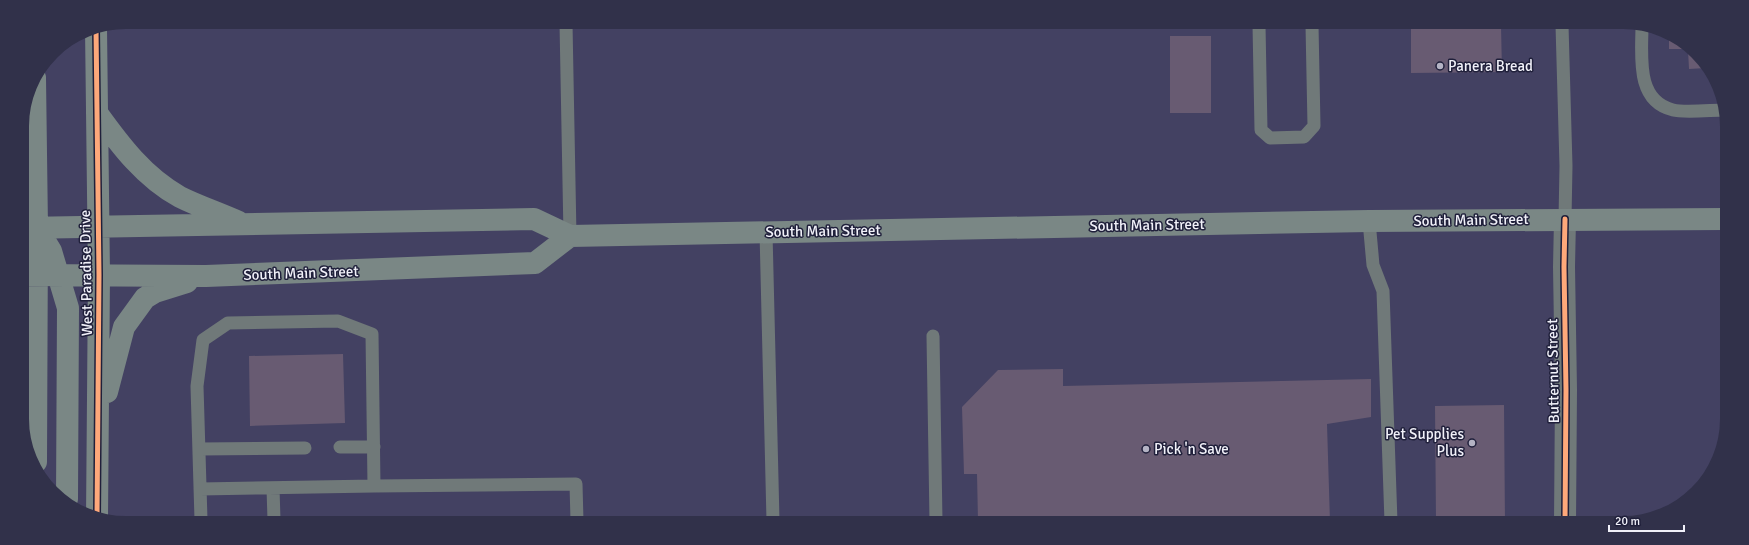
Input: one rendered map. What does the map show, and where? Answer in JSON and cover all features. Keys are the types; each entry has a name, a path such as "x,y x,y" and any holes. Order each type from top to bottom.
{"main road":[{"name":"West Paradise Drive","path":"96,34 99,275 97,512"},
{"path":"34,94 30,275 36,454"},
{"path":"97,113 114,137 142,170 179,196 245,224"},
{"name":"South Main Street","path":"30,228 98,228 534,219 570,236 1369,221 1720,219"},
{"path":"30,228 51,250 68,308 67,496"},
{"name":"South Main Street","path":"30,275 206,276 535,263 570,236"},
{"path":"98,422 124,328 145,298 155,292 206,276"}],"street":[{"name":"Butternut Street","path":"1565,219 1565,516"}],"lane":[{"path":"566,29 570,236"},
{"path":"1259,29 1260,130 1270,138 1304,137 1314,126 1312,29"},
{"name":"Butternut Street","path":"1562,29 1566,166 1565,219"},
{"path":"1642,31 1642,75 1648,92 1658,104 1673,110 1718,110"},
{"path":"1369,221 1373,265 1384,291 1391,516"},
{"path":"766,232 773,516"},
{"path":"201,516 197,386 203,340 228,323 338,321 372,334 374,486"},
{"path":"933,336 936,516"},
{"path":"340,447 374,447"},
{"path":"199,449 305,448"},
{"path":"200,490 374,486 576,484 577,516"},
{"path":"273,488 274,516"}],"building":[{"path":"1411,29 1501,29 1502,72 1411,73"},
{"path":"1170,36 1211,36 1211,113 1170,113"},
{"path":"1669,41 1682,49 1669,49"},
{"path":"1688,54 1701,68 1689,69"},
{"path":"343,354 345,423 250,426 249,356"},
{"name":"Pick 'n Save","path":"1063,369 1063,386 1371,379 1371,417 1327,424 1330,516 978,516 977,474 964,474 962,407 998,370"},
{"path":"1504,405 1505,516 1436,516 1435,406"}],"cycle path":[{"path":"96,34 99,275 97,512"},
{"path":"1565,219 1565,516"}],"place":[{"name":"Panera Bread","path":"1440,66"},
{"name":"Pet Supplies Plus","path":"1472,443"},
{"name":"Pick 'n Save","path":"1146,449"}]}
